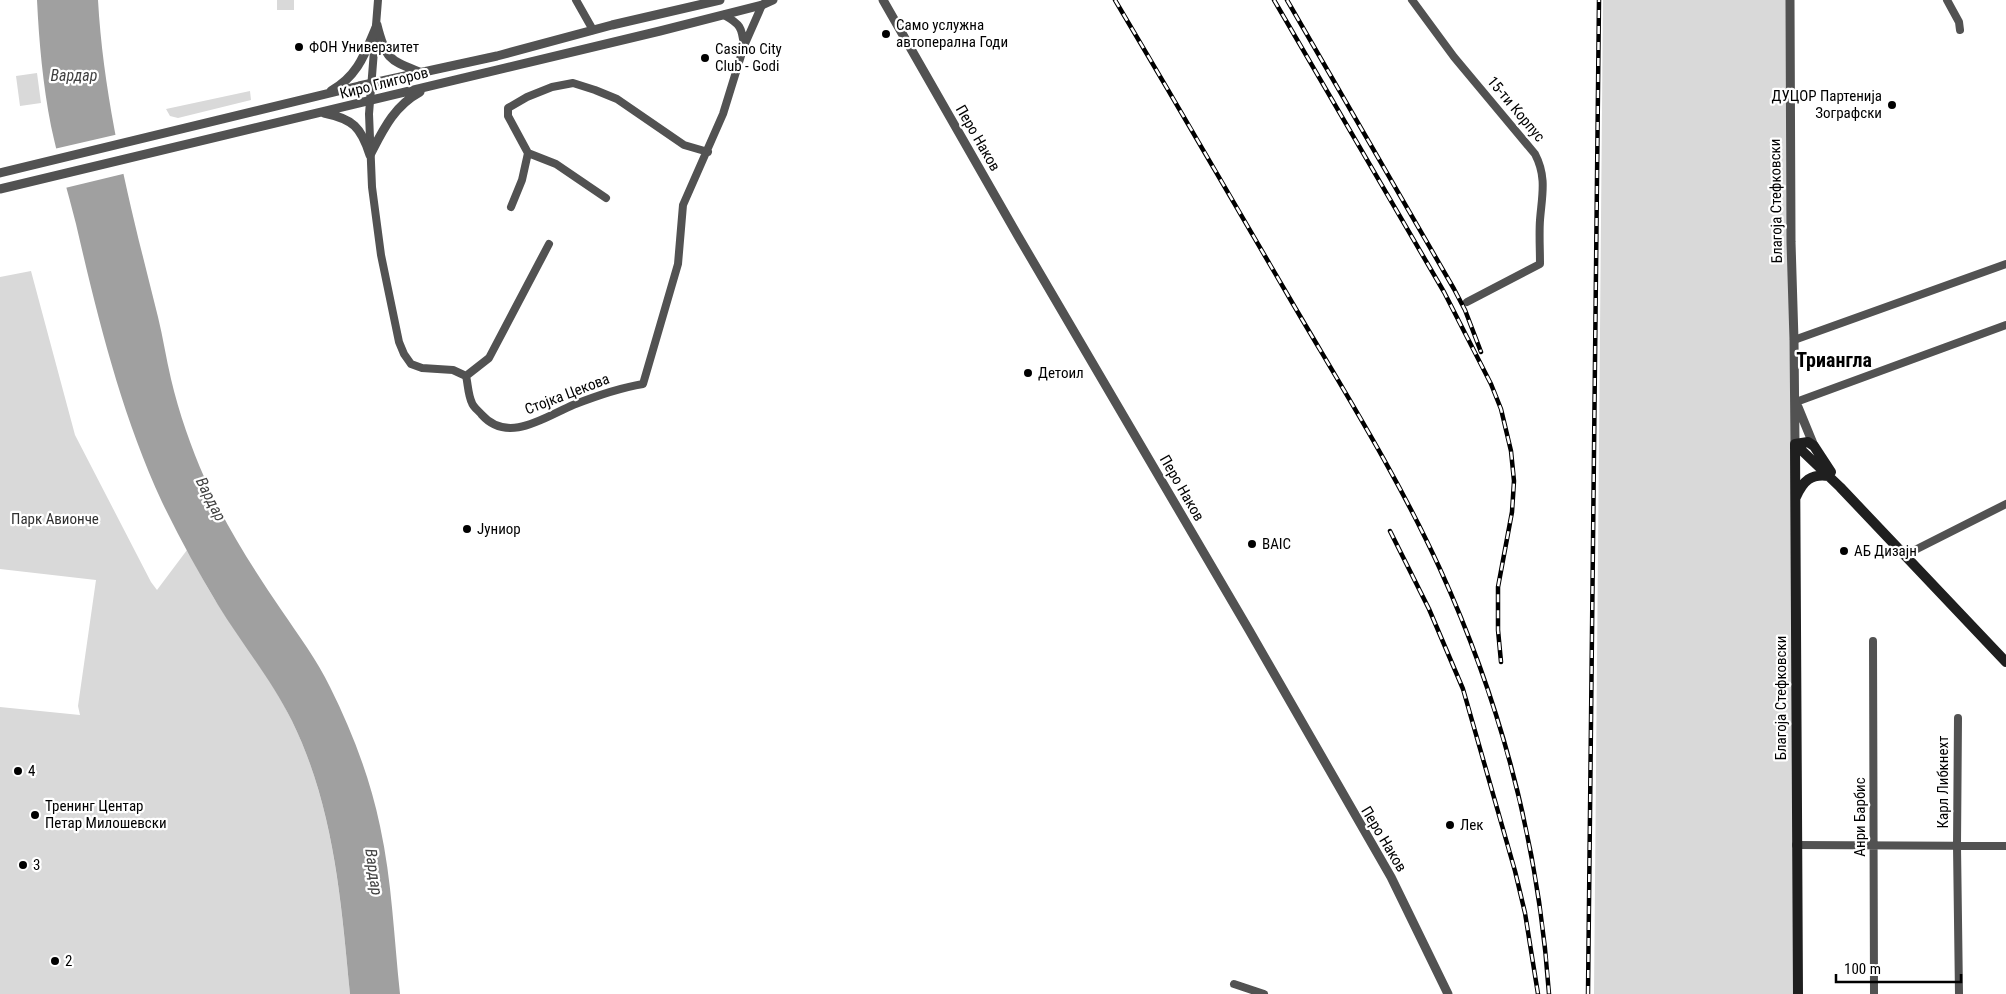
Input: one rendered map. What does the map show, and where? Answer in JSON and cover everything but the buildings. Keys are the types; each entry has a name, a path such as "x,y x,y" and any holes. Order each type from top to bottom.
{"main road":[{"path":"1795,444 1808,442 1814,446 1840,487"},
{"path":"1795,444 1840,487 2006,662"},
{"name":"Благоја Стефковски","path":"1795,444 1798,994"},
{"path":"1795,500 1802,484 1806,480 1814,476 1829,476"}],"street":[{"path":"378,0 369,134 372,187 381,255 399,342 411,364 422,368 452,370 466,376 489,358 549,244"},
{"path":"576,0 593,30"},
{"name":"Киро Глигоров","path":"0,173 372,83 497,56 593,30 720,0"},
{"name":"Киро Глигоров","path":"2,188 322,113 724,15 762,5 773,0"},
{"name":"15-ти Корпус","path":"1412,0 1454,57 1535,154 1542,167 1540,264 1467,302"},
{"name":"Благоја Стефковски","path":"1790,0 1791,242 1796,402 1795,444"},
{"path":"1947,0 1959,22 1960,30"},
{"name":"Перо Наков","path":"885,2 1018,236 1391,877 1448,994"},
{"name":"Стојка Цекова","path":"466,376 472,403 488,422 501,428 519,428 608,392 643,384 678,264 683,205 708,152 723,114 744,46 762,5"},
{"path":"724,15 740,26 744,46"},
{"path":"377,25 381,42 393,62 422,73"},
{"path":"320,97 341,85 354,73 361,63 377,25"},
{"path":"606,198 556,164 528,153 508,116 508,108 526,96 552,87 573,83 617,99 684,145 708,152"},
{"path":"370,155 387,122 404,102 435,85"},
{"path":"322,113 349,120 359,131 370,155"},
{"path":"511,208 522,180 528,153"},
{"path":"1794,340 2006,264"},
{"path":"1814,446 1796,402 2006,325"},
{"path":"1905,556 2006,504"},
{"name":"Анри Барбис","path":"1873,640 1874,994"},
{"name":"Карл Либкнехт","path":"1958,718 1959,994"},
{"name":"Карл Либкнехт","path":"1796,845 2006,846"},
{"path":"1234,984 1264,994"}],"green space":[{"path":"277,0 294,0 294,10 277,10"},
{"path":"1603,0 1786,0 1797,994 1594,994"},
{"path":"37,73 41,103 20,106 16,76"},
{"path":"250,91 251,100 178,118 170,116 166,109"},
{"name":"Парк Авионче","path":"31,271 75,435 151,582 157,590 187,550 215,599 267,677 292,721 318,787 326,821 339,889 350,994 0,994 0,707 80,715 78,706 96,580 0,569 0,277"}],"water":[{"name":"Вардар","path":"37,0 98,0 106,80 120,160 178,404 195,455 222,513 271,595 308,648 325,677 360,755 376,808 384,847 400,994 350,994 339,889 333,854 318,787 306,754 284,706 218,605 189,554 162,502 134,434 102,330 54,138 48,111 40,48"}],"pier":[{"path":"119,134 127,173 65,188 54,149"}],"railway":[{"path":"1115,0 1370,435 1424,535 1440,569 1481,671 1514,777 1536,885 1544,939 1549,994"},
{"path":"1274,0 1444,292 1491,384 1501,409 1511,451 1514,481 1512,512 1498,587 1498,630 1501,662"},
{"path":"1287,0 1454,289 1465,310 1481,352"},
{"path":"1588,994 1599,0"},
{"path":"1390,531 1429,609 1463,689 1515,871 1525,913 1538,994"}],"place":[{"name":"Само услужна автоперална Годи","path":"886,34"},
{"name":"ФОН Универзитет","path":"299,47"},
{"name":"Casino City Club - Godi","path":"705,58"},
{"name":"ДУЦОР Партенија Зографски","path":"1892,105"},
{"name":"Детоил","path":"1028,373"},
{"name":"Јуниор","path":"467,529"},
{"name":"BAIC","path":"1252,544"},
{"name":"АБ Дизајн","path":"1844,551"},
{"name":"4","path":"18,771"},
{"name":"Тренинг Центар Петар Милошевски","path":"35,815"},
{"name":"Лек","path":"1450,825"},
{"name":"3","path":"23,865"},
{"name":"2","path":"55,961"}],"district":[{"name":"Триангла","path":"1834,360"}]}
